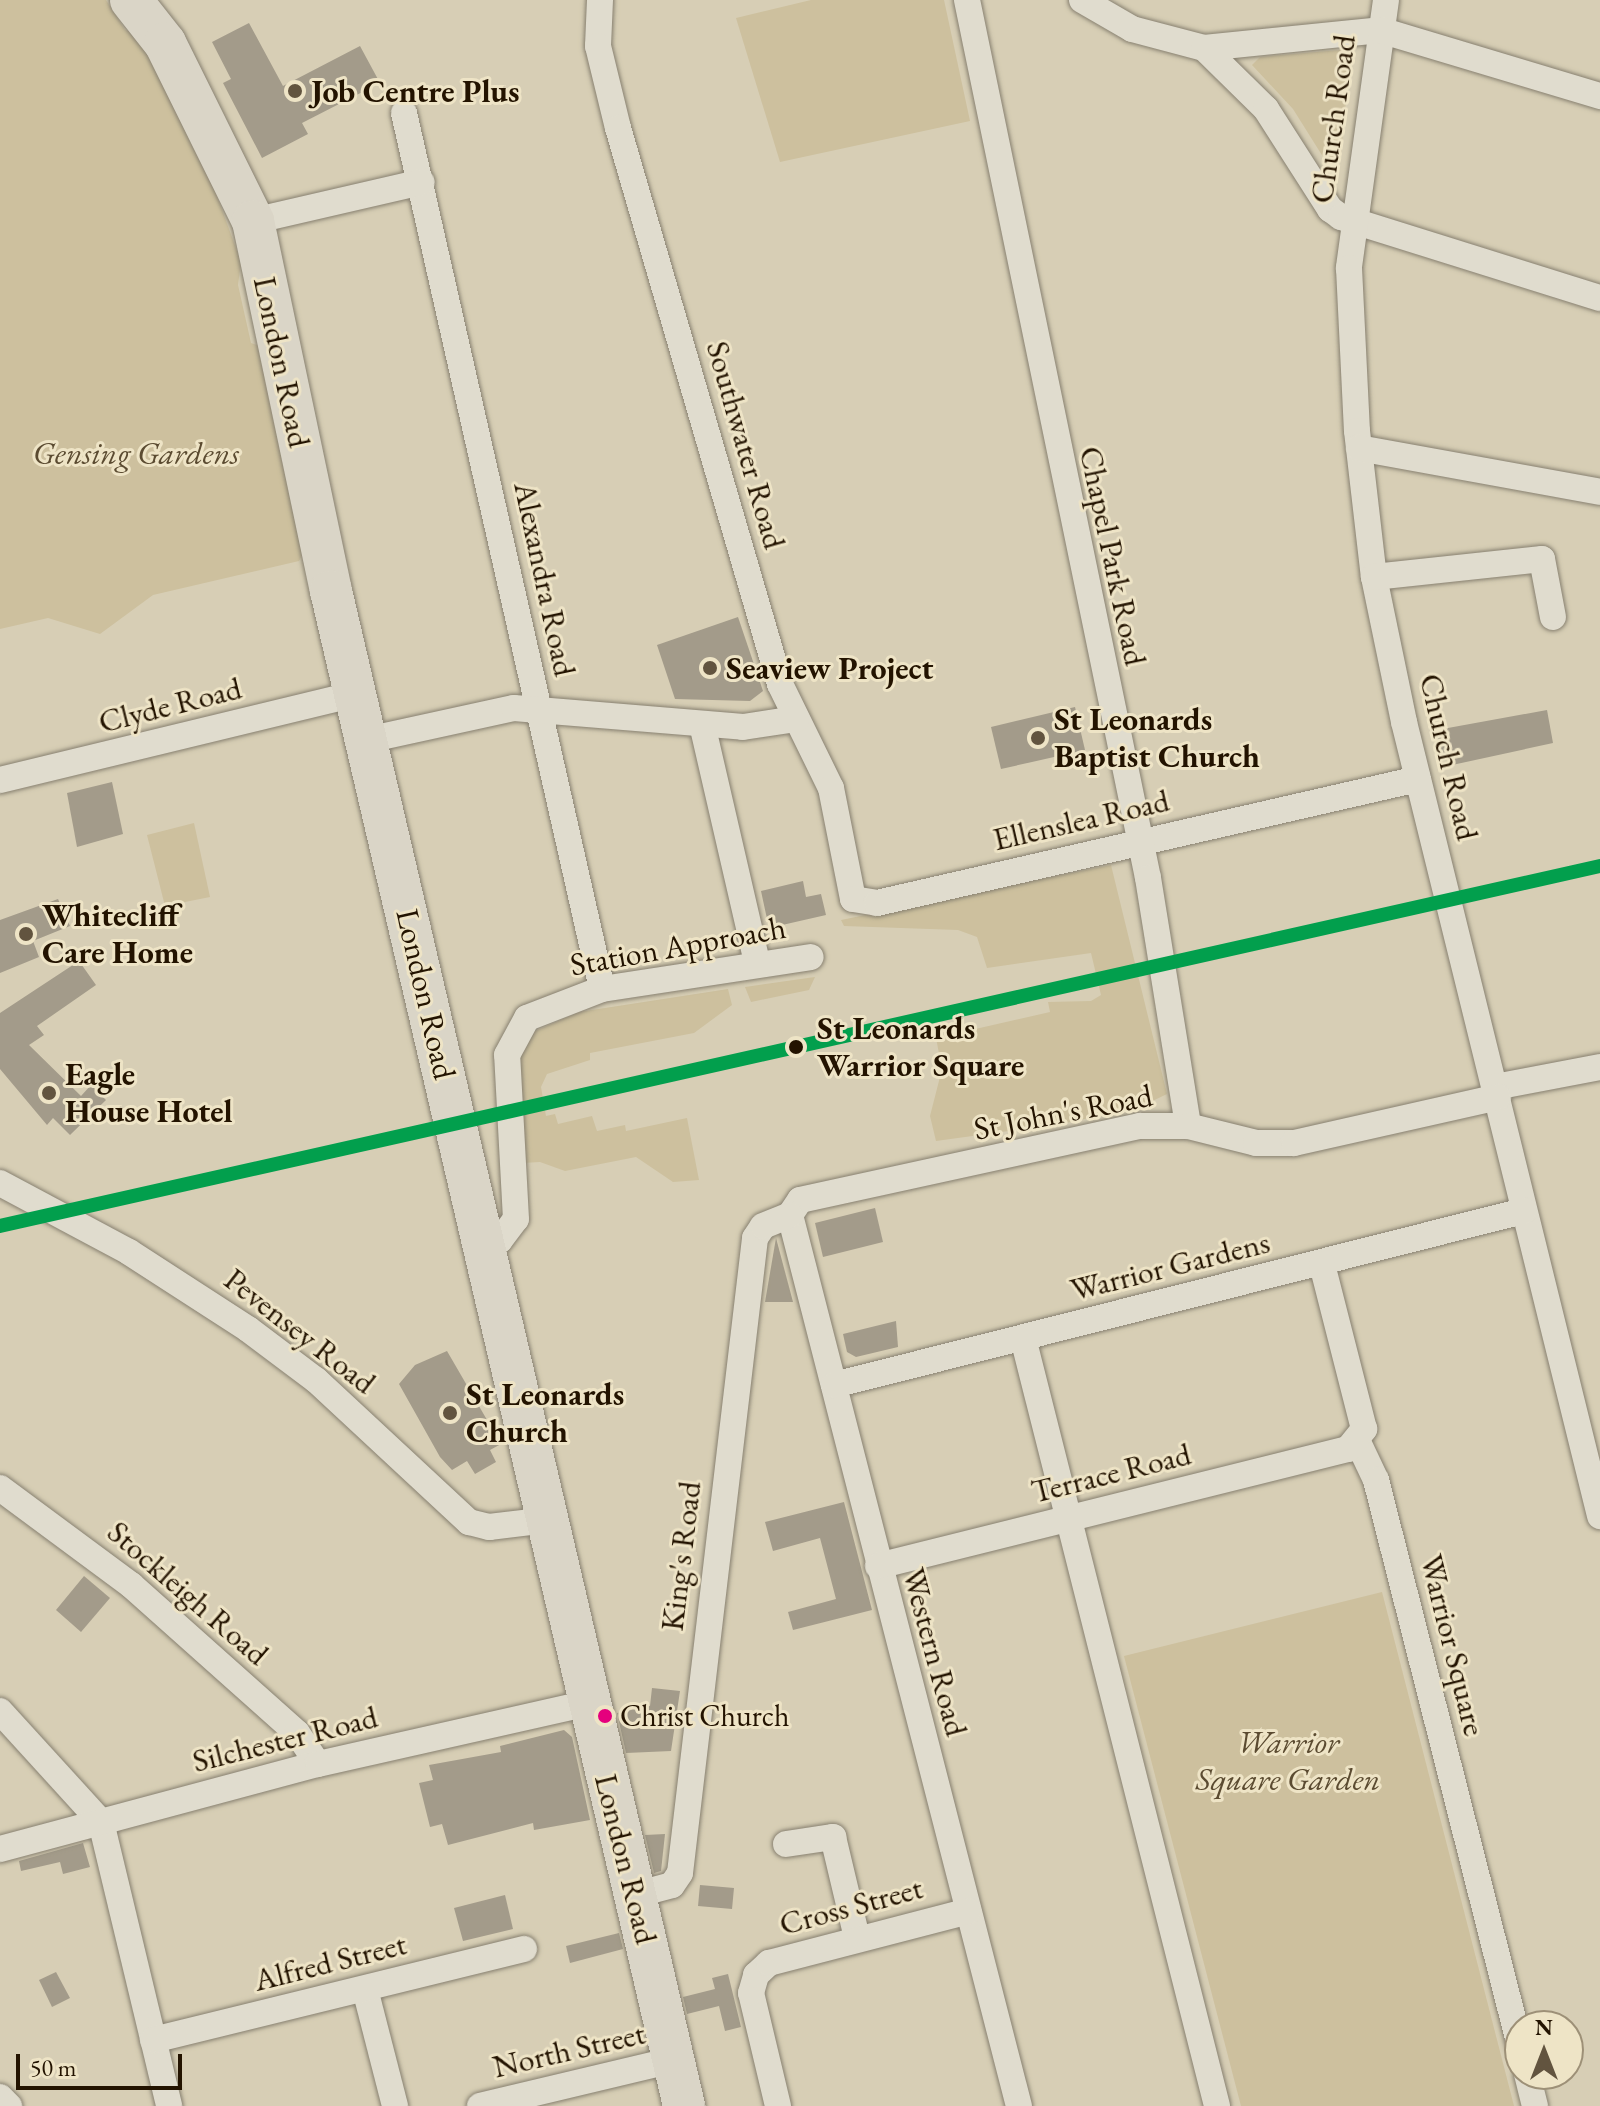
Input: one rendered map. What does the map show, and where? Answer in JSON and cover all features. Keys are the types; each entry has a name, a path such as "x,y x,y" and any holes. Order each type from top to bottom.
{"main road":[{"name":"London Road","path":"131,0 165,43 253,221 356,694 482,1247 684,2106"}],"street":[{"name":"Southwater Road","path":"600,0 602,68 780,684 831,788 853,899"},
{"name":"Chapel Park Road","path":"967,0 1140,841 1188,1126"},
{"path":"1082,0 1132,29 1204,48 1380,30 1600,96"},
{"name":"Church Road","path":"1386,0 1353,222 1349,322 1374,577 1418,779 1523,1211 1588,1416 1600,1516"},
{"path":"1204,48 1266,109 1330,209 1353,222 1458,249 1600,298"},
{"name":"Alexandra Road","path":"404,113 602,989"},
{"path":"253,221 422,182"},
{"path":"1359,448 1600,492"},
{"path":"1374,577 1542,559 1553,617"},
{"name":"Clyde Road","path":"0,780 356,694"},
{"path":"367,740 537,707 743,727 796,719"},
{"path":"702,724 757,962"},
{"name":"Ellenslea Road","path":"853,899 877,903 1418,779"},
{"name":"Station Approach","path":"482,1247 500,1240 516,1219 506,1085 514,1033 549,1005 602,989 757,962 811,957"},
{"name":"St John's Road","path":"790,1215 800,1200 1140,1126 1188,1126 1256,1143 1294,1143 1600,1067"},
{"name":"Pevensey Road","path":"0,1183 129,1252 248,1329 316,1380 469,1522 489,1527 547,1520"},
{"name":"Warrior Gardens","path":"834,1385 1523,1211"},
{"name":"Western Road","path":"790,1215 1019,2106"},
{"name":"King's Road","path":"635,1895 672,1885 680,1873 755,1238 763,1226 790,1215"},
{"name":"Warrior Square","path":"1322,1264 1364,1429 1358,1442 1376,1480 1511,2010"},
{"path":"1023,1338 1217,2106"},
{"name":"Terrace Road","path":"878,1566 1358,1442"},
{"name":"Stockleigh Road","path":"0,1488 131,1585 297,1733 318,1764"},
{"name":"Silchester Road","path":"0,1849 318,1764 589,1703"},
{"path":"0,1711 101,1822 169,2106"},
{"path":"786,1844 833,1837 857,1938"},
{"name":"Cross Street","path":"778,2106 751,1993 756,1975 769,1963 968,1911"},
{"name":"Alfred Street","path":"153,2040 524,1949"},
{"path":"365,1989 395,2106"},
{"name":"North Street","path":"480,2106 673,2060"},
{"path":"0,2097 9,2106"}],"green space":[{"name":"Gensing Gardens","path":"0,0 106,0 125,30 141,34 213,185 241,262 238,285 251,343 260,346 305,549 299,561 153,595 100,634 48,618 0,629"},
{"path":"811,0 944,0 970,121 780,162 736,18"},
{"path":"1351,49 1341,154 1330,168 1293,109 1252,65 1260,57"},
{"path":"194,823 210,897 165,906 147,835"},
{"path":"1111,865 1167,1094 1140,1107 1066,1123 936,1141 930,1116 942,1069 936,1038 1050,1012 1048,1002 1091,1001 1101,995 1091,953 987,968 977,937 958,930 844,926 841,920"},
{"path":"815,977 809,990 751,1002 745,987"},
{"path":"728,989 732,1005 694,1033 590,1053 590,1060 547,1074 541,1087 546,1116 555,1114 558,1124 592,1116 597,1131 625,1125 626,1131 687,1118 699,1180 673,1182 636,1157 565,1171 540,1162 522,1163 517,1066 526,1035 579,1012"},
{"name":"Warrior Square Garden","path":"1382,1592 1504,2067 1504,2090 1510,2090 1514,2106 1241,2106 1124,1656"}],"building":[{"name":"Job Centre Plus","path":"249,23 283,86 360,46 380,83 302,123 308,134 262,158 223,83 231,79 212,42"},
{"name":"Seaview Project","path":"738,617 763,691 750,701 675,699 657,645"},
{"name":"St Leonards Baptist Church","path":"1075,707 1085,750 1001,769 991,727"},
{"path":"1547,710 1553,743 1443,767 1437,730"},
{"path":"112,782 123,834 77,847 67,793"},
{"path":"803,881 806,897 821,894 826,915 769,928 761,891"},
{"name":"Whitecliff Care Home","path":"58,899 70,926 33,941 39,957 0,973 0,920"},
{"path":"79,961 96,985 37,1026 44,1035 29,1045 81,1096 91,1085 106,1100 70,1135 53,1118 47,1125 0,1069 0,1013"},
{"path":"875,1208 883,1242 823,1257 815,1223"},
{"path":"776,1238 793,1302 765,1302"},
{"path":"896,1321 898,1347 856,1357 847,1352 843,1334"},
{"name":"St Leonards Church","path":"447,1351 501,1444 490,1450 496,1462 475,1474 467,1461 452,1470 440,1457 399,1384 415,1365"},
{"path":"844,1502 872,1610 793,1630 788,1612 836,1599 820,1538 773,1551 765,1522"},
{"path":"84,1576 110,1598 81,1632 56,1610"},
{"path":"652,1688 680,1691 671,1751 626,1753 617,1713 650,1706"},
{"name":"Christ Church","path":"564,1730 572,1737 590,1820 534,1830 533,1823 448,1845 442,1824 430,1827 419,1783 433,1780 429,1765 501,1752 500,1746"},
{"path":"665,1834 661,1871 654,1873 645,1835"},
{"path":"83,1843 90,1867 63,1874 60,1862 21,1871 19,1861"},
{"path":"700,1885 734,1888 732,1909 698,1906"},
{"path":"505,1895 513,1929 463,1941 454,1908"},
{"path":"619,1933 623,1949 570,1963 566,1946"},
{"path":"56,1972 70,1998 52,2007 39,1980"},
{"path":"728,1974 741,2027 725,2031 719,2006 687,2014 683,1997 715,1989 712,1978"}],"transit line":[{"path":"0,1226 1600,866"}],"place":[{"name":"Job Centre Plus","path":"295,91"},
{"name":"Seaview Project","path":"710,668"},
{"name":"St Leonards Baptist Church","path":"1038,738"},
{"name":"Whitecliff Care Home","path":"26,934"},
{"name":"St Leonards Warrior Square","path":"796,1047"},
{"name":"Eagle House Hotel","path":"49,1093"},
{"name":"St Leonards Church","path":"450,1413"},
{"name":"Christ Church","path":"605,1716"}]}
